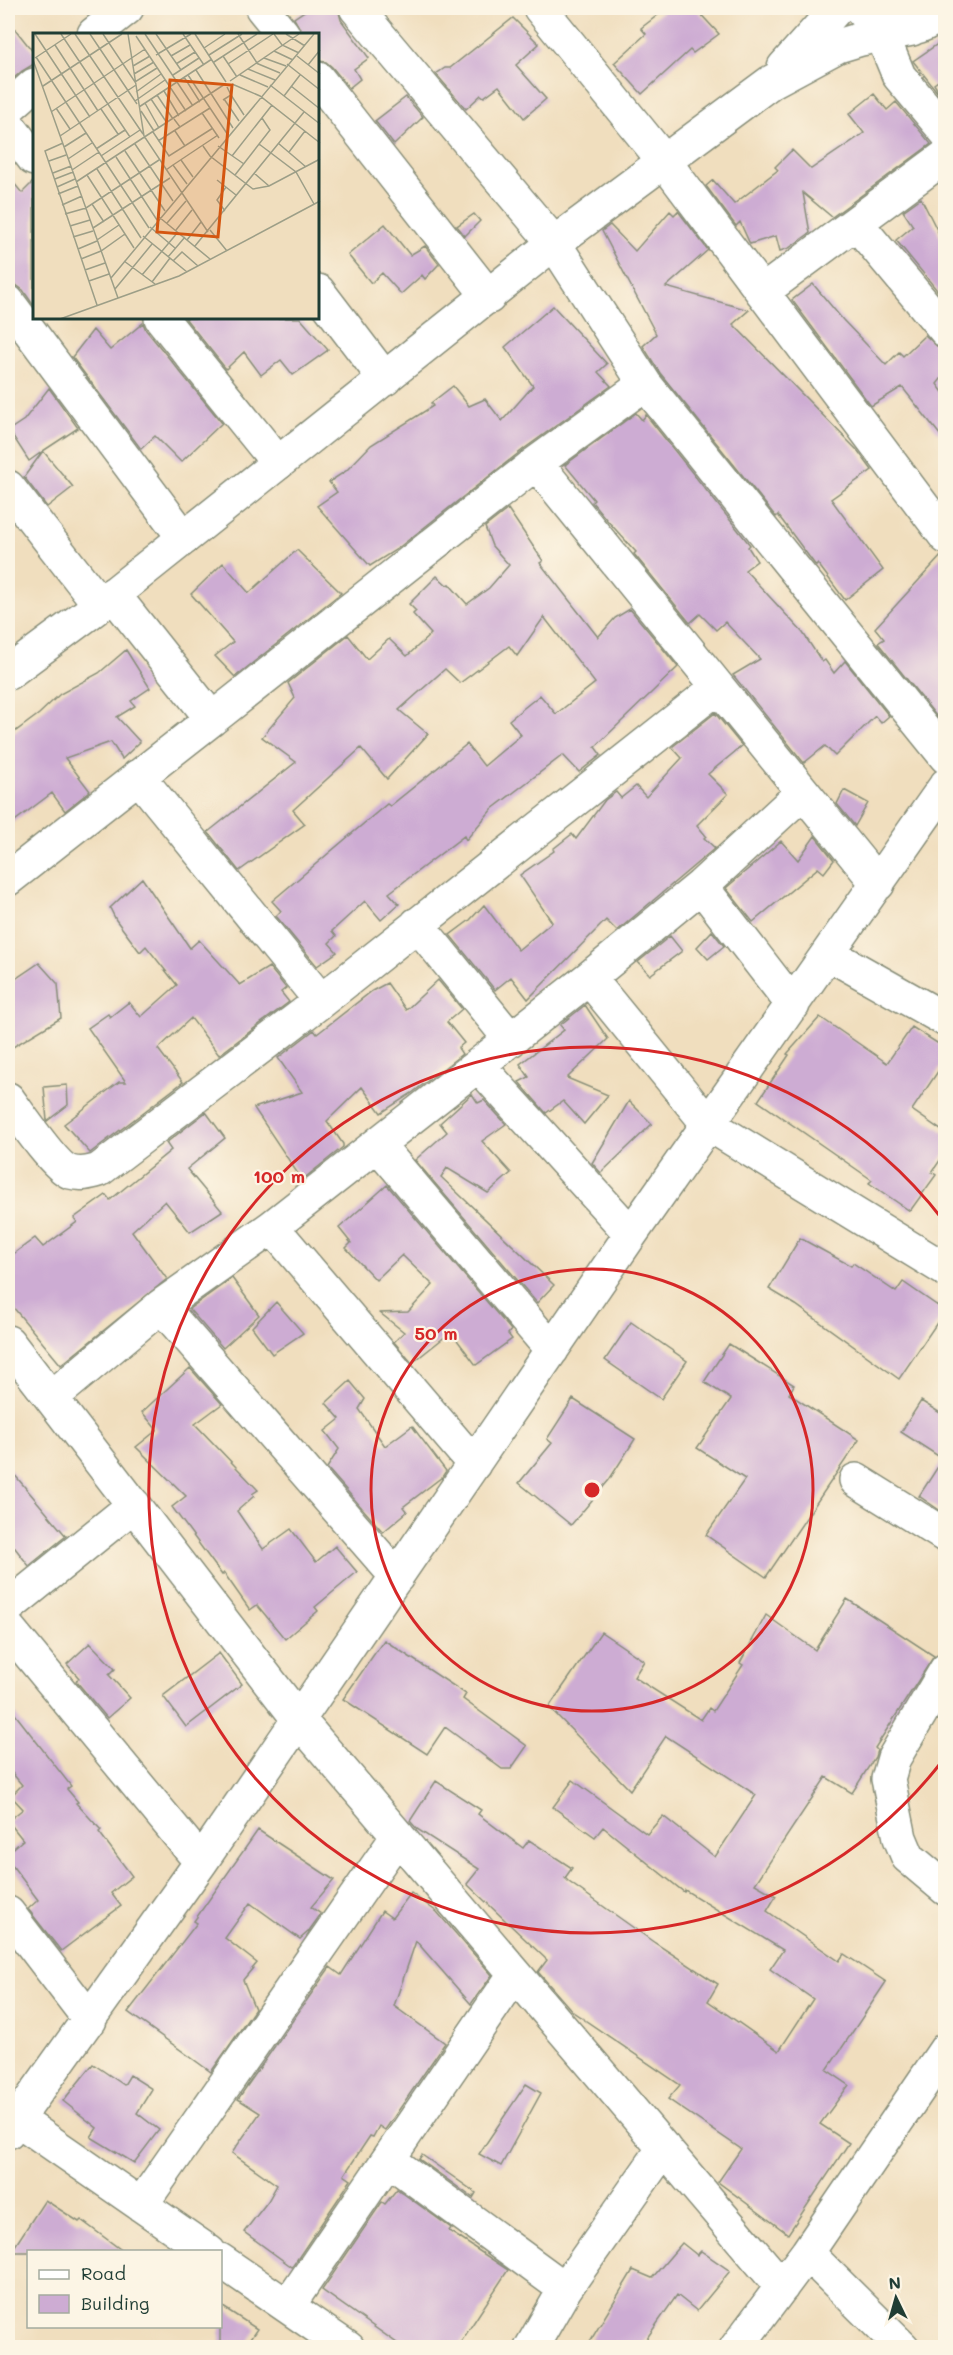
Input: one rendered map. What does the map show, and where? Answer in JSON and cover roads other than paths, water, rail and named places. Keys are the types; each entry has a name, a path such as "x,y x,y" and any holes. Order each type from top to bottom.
{"street":[{"path":"262,8 282,33"},
{"path":"356,8 554,243 645,384 945,757"},
{"path":"540,8 664,161 945,537"},
{"path":"771,82 837,8"},
{"path":"860,8 872,20 884,27 898,30 899,76 945,132"},
{"path":"8,673 106,600 554,243 771,82 838,46 926,25 944,10"},
{"path":"320,82 489,297"},
{"path":"8,108 33,86"},
{"path":"8,125 33,158"},
{"path":"762,292 945,156"},
{"path":"856,223 945,331"},
{"path":"320,294 385,379"},
{"path":"8,302 184,538"},
{"path":"163,320 278,464"},
{"path":"8,879 536,463 645,384"},
{"path":"536,463 878,884"},
{"path":"8,487 212,718"},
{"path":"8,1099 53,1157 68,1171 85,1174 99,1170 321,1001 718,687"},
{"path":"138,776 321,1001"},
{"path":"206,2250 141,2205 12,2126 201,1862 631,1234 878,884 945,785"},
{"path":"51,1398 161,1306 272,1227 590,978 701,886 803,792"},
{"path":"701,886 793,1005"},
{"path":"417,924 511,1040"},
{"path":"829,954 945,1020"},
{"path":"590,978 708,1124 945,1270"},
{"path":"478,1065 631,1234"},
{"path":"378,1145 552,1350"},
{"path":"272,1227 474,1464"},
{"path":"161,1306 397,1577"},
{"path":"8,1342 299,1720 782,2287"},
{"path":"856,1480 945,1536"},
{"path":"8,1607 135,1505"},
{"path":"8,1628 201,1862"},
{"path":"945,1670 894,1758 888,1779 900,1838 908,1857 945,1889"},
{"path":"141,2205 398,1836"},
{"path":"8,1913 90,2020"},
{"path":"288,2306 515,1974"},
{"path":"736,2348 807,2253 945,2049"},
{"path":"531,2348 565,2289 664,2148"},
{"path":"389,2160 565,2289"},
{"path":"807,2253 903,2348"},
{"path":"222,2260 288,2306 332,2343"}]}
